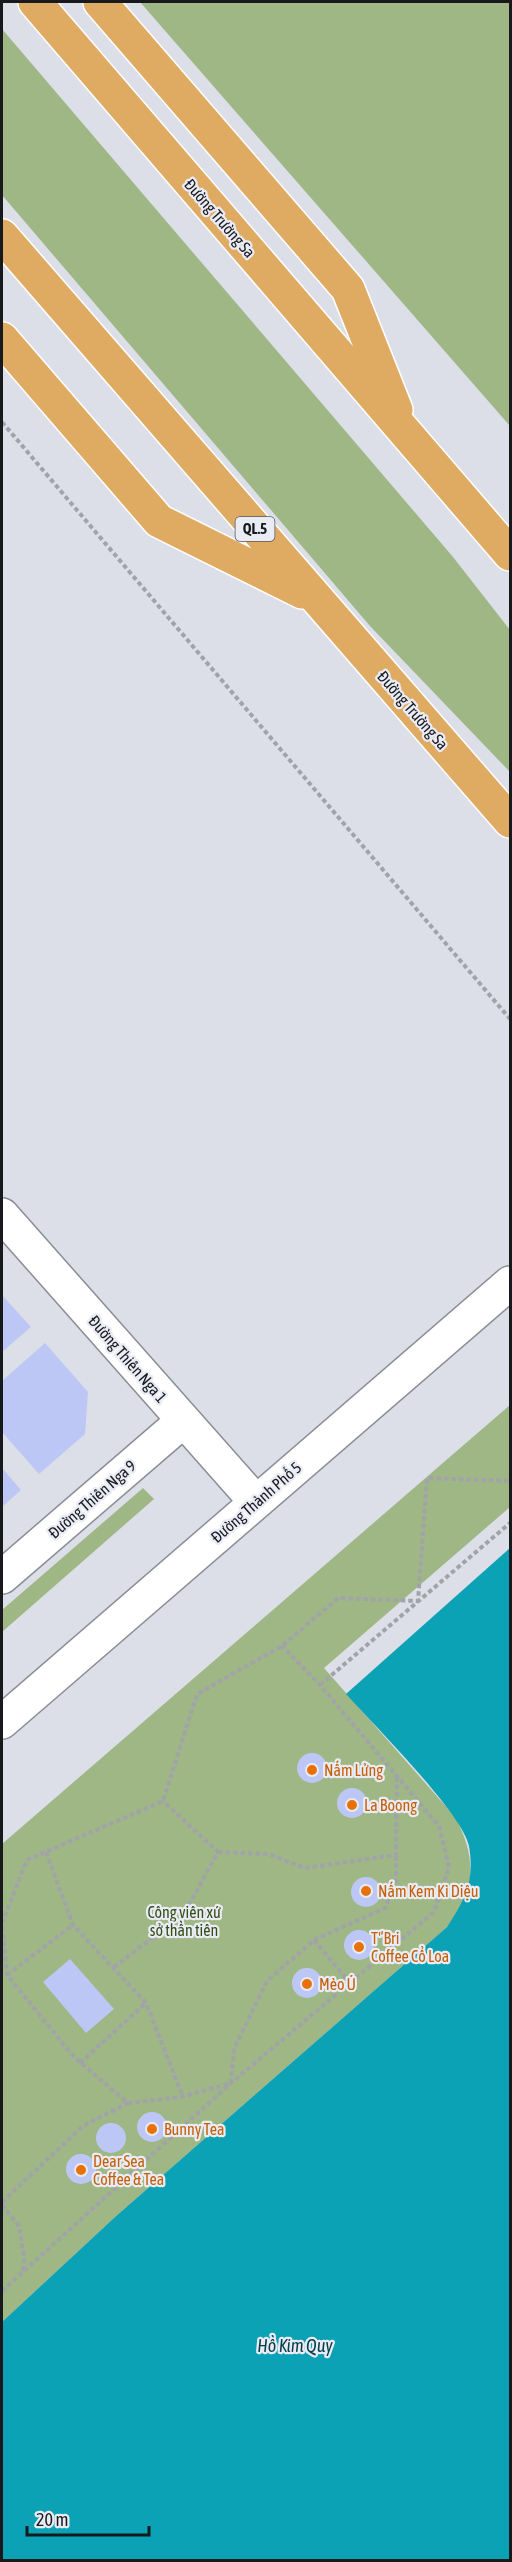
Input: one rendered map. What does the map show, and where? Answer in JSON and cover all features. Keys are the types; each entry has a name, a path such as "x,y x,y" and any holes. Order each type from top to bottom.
{"highway":[{"name":"Đường Trường Sa","path":"35,2 510,554"},
{"name":"Đường Trường Sa","path":"100,2 348,290 406,434"},
{"name":"Đường Trường Sa","path":"2,236 510,821"},
{"name":"Đường Trường Sa","path":"2,339 159,521 316,599"}],"street":[{"name":"Đường Thiên Nga 1","path":"2,1215 256,1502"},
{"name":"Đường Thành Phố 5","path":"2,1722 510,1282"},
{"name":"Đường Thiên Nga 9","path":"2,1577 183,1421"}],"path":[{"path":"2,422 510,1019"},
{"path":"418,1601 427,1478 510,1481"},
{"path":"320,1685 510,1522"},
{"path":"128,2103 80,2063 7,1975 2,1923 27,1860 163,1801 197,1694 282,1646 338,1598 418,1601"},
{"path":"2,2291 231,2083 434,1912 449,1867 439,1826 320,1685 282,1646"},
{"path":"231,2083 234,2049 267,1981 314,1940 385,1908 396,1881 397,1776"},
{"path":"163,1801 218,1852 268,1854 305,1868 396,1855"},
{"path":"46,1852 73,1925 146,2003 183,2097"},
{"path":"114,1968 184,1914 218,1852"},
{"path":"7,1975 73,1925"},
{"path":"314,1940 351,1984"},
{"path":"80,2063 146,2003"},
{"path":"22,2272 24,2257 19,2226 2,2203 83,2126 128,2103 183,2097 231,2083"}],"green space":[{"path":"140,2 510,2 510,426"},
{"path":"2,29 453,557 510,630 510,772 370,626 2,195"},
{"name":"Công viên xứ sở thần tiên","path":"510,1405 510,1507 324,1668 456,1818 470,1857 470,1877 465,1899 447,1927 115,2217 2,2322 2,1844"},
{"path":"143,1488 154,1499 2,1632 2,1610"}],"water":[{"name":"Hồ Kim Quy","path":"510,1548 510,2560 2,2560 2,2322 115,2217 447,1927 459,1908 467,1890 471,1870 469,1846 463,1831 434,1791 346,1694"}],"building":[{"path":"2,1295 31,1327 2,1352"},
{"path":"45,1343 88,1392 85,1434 39,1474 2,1432 2,1381"},
{"path":"2,1468 21,1490 2,1507"},
{"name":"Nấm Lửng","path":"312,1753 318,1754 326,1762 326,1774 318,1782 312,1783 306,1782 298,1774 297,1768 298,1762 306,1754"},
{"name":"La Boong","path":"352,1788 358,1789 366,1797 366,1809 358,1817 352,1818 346,1817 338,1809 337,1803 338,1797 346,1789"},
{"name":"Nấm Kem Kì Diệu","path":"366,1877 372,1878 380,1886 380,1898 372,1906 366,1907 360,1906 352,1898 351,1892 352,1886 360,1878"},
{"name":"T'’Bri Coffee Cổ Loa","path":"359,1930 365,1931 373,1939 373,1951 365,1959 359,1960 353,1959 345,1951 344,1945 345,1939 353,1931"},
{"path":"70,1959 114,2009 86,2033 43,1982"},
{"name":"Mèo Ú","path":"307,1968 313,1969 321,1977 321,1989 313,1997 307,1998 301,1997 293,1989 292,1983 293,1977 301,1969"},
{"name":"Bunny Tea","path":"152,2112 158,2113 166,2121 166,2133 158,2141 152,2142 146,2141 138,2133 137,2127 138,2121 146,2113"},
{"path":"111,2123 117,2124 125,2132 125,2144 117,2152 111,2153 105,2152 97,2144 96,2138 97,2132 105,2124"},
{"name":"Dear Sea Coffee & Tea","path":"81,2154 87,2155 95,2163 95,2175 87,2183 81,2184 75,2183 67,2175 66,2169 67,2163 75,2155"}],"place":[{"name":"Nấm Lửng","path":"312,1770"},
{"name":"La Boong","path":"352,1805"},
{"name":"Nấm Kem Kì Diệu","path":"366,1891"},
{"name":"T'’Bri Coffee Cổ Loa","path":"359,1947"},
{"name":"Mèo Ú","path":"307,1984"},
{"name":"Bunny Tea","path":"152,2129"},
{"name":"Dear Sea Coffee & Tea","path":"81,2170"}]}
